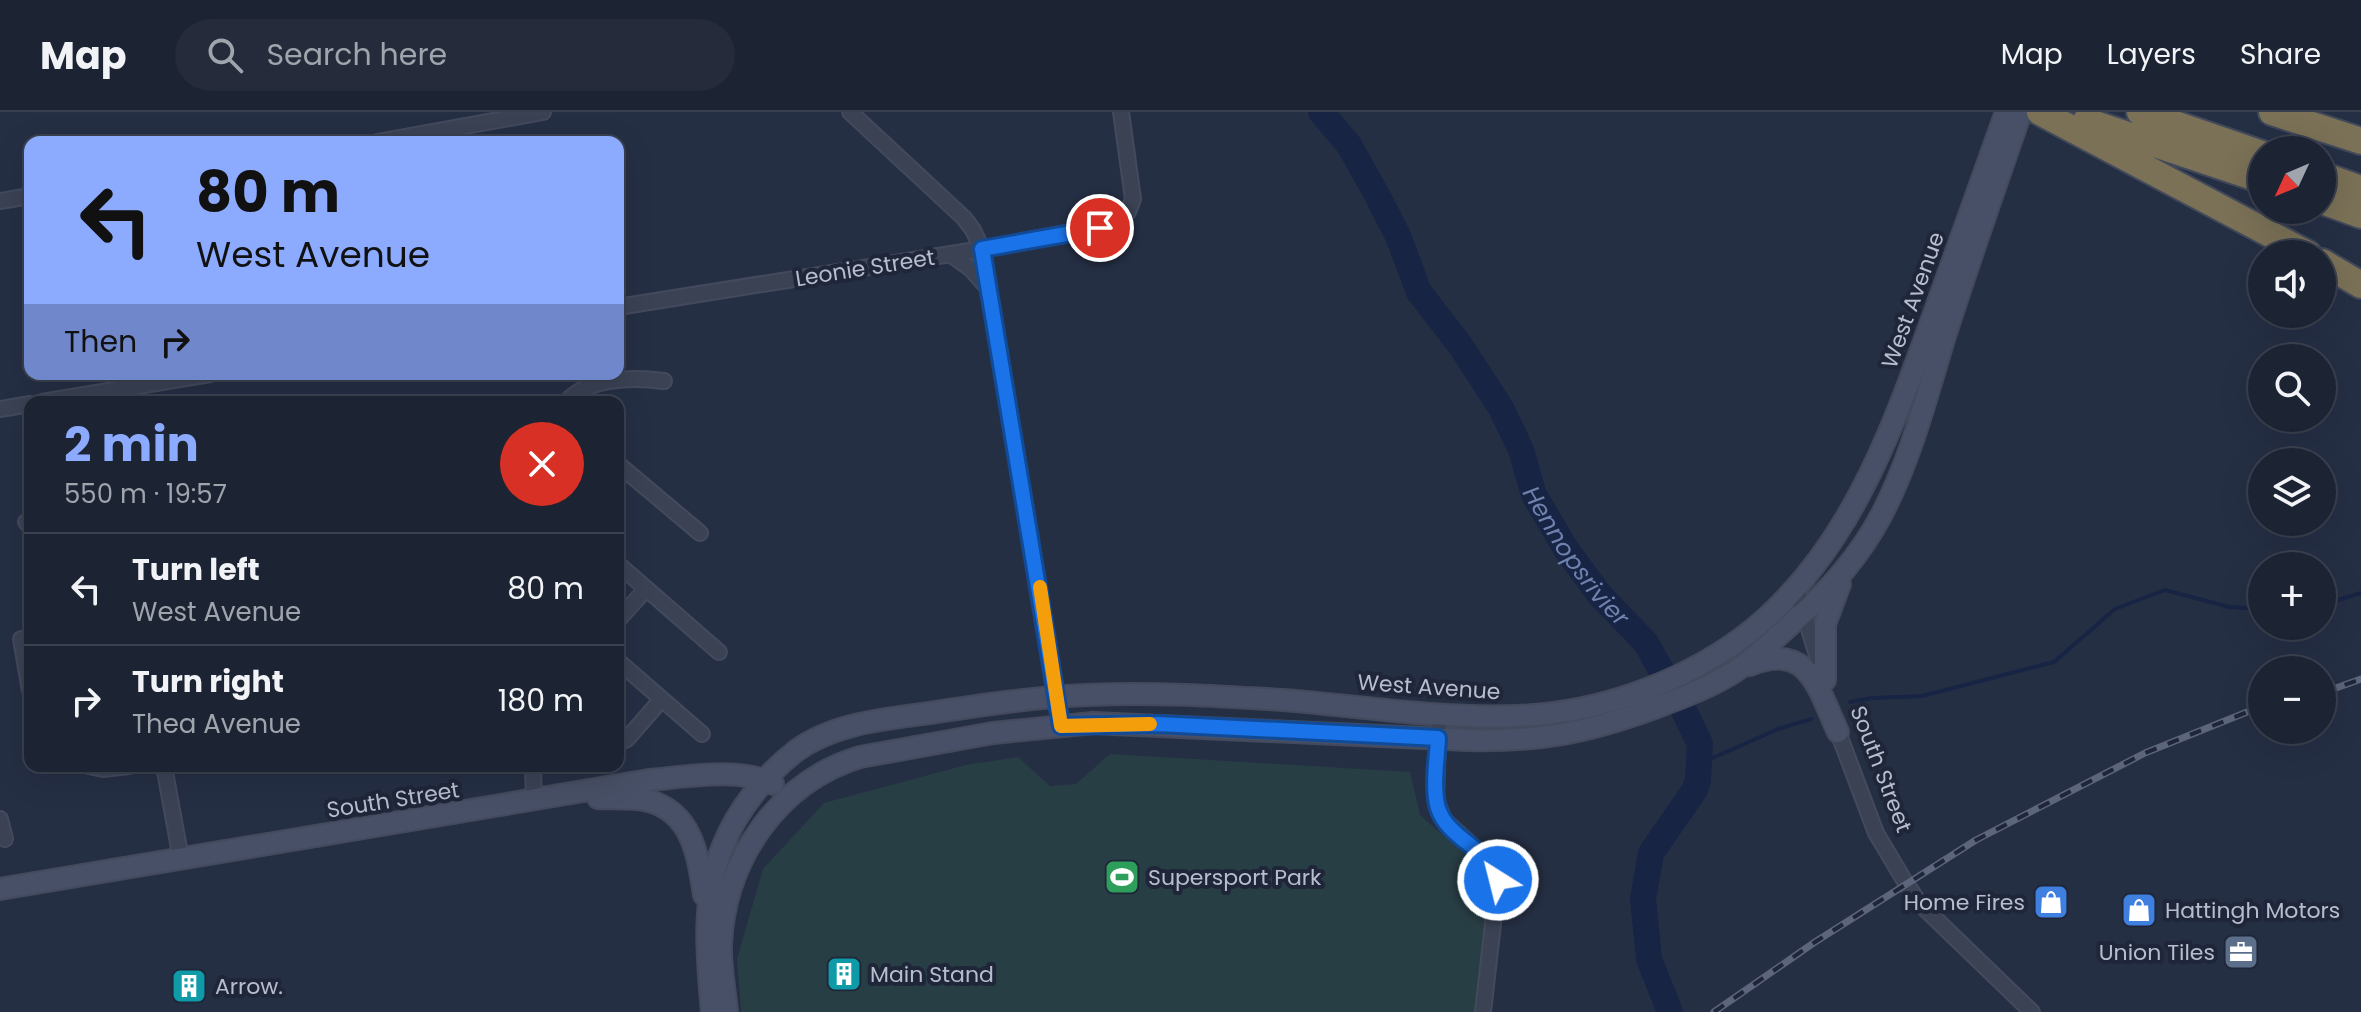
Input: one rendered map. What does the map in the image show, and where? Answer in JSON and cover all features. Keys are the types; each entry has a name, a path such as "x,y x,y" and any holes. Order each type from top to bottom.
{"highway":[{"path":"2140,112 2248,149"},
{"path":"2272,112 2361,141"},
{"path":"2047,115 2093,124 2248,175"},
{"path":"2047,115 2282,240"},
{"path":"2336,180 2361,189"},
{"path":"2336,206 2361,215"},
{"path":"2336,270 2361,285"}],"street":[{"path":"410,136 543,112"},
{"path":"850,112 955,209 973,230 982,249 1061,726"},
{"name":"Leonie Street","path":"624,306 982,249 1112,224 1128,212 1133,199 1121,112"},
{"name":"West Avenue","path":"712,1012 707,914 724,843 746,804 766,780 797,751 826,736 854,726 939,711 1056,697 1193,695 1439,714 1516,716 1611,702 1703,663 1752,630 1796,587 1830,545 1876,464 1917,362 2006,112"},
{"name":"West Avenue","path":"727,1012 721,942 729,892 743,855 757,832 792,793 828,768 860,757 993,733 1061,726 1158,724 1509,741 1545,738 1621,721 1696,693 1735,671 1805,613 1848,565 1883,513 1904,463 1974,245 2021,112"},
{"path":"0,201 24,197"},
{"path":"950,254 971,269 989,291"},
{"path":"78,396 174,380"},
{"path":"574,396 605,382 664,381"},
{"path":"0,409 24,405"},
{"path":"624,470 700,533"},
{"path":"1825,680 1825,624 1848,565"},
{"path":"624,569 719,652"},
{"name":"South Street","path":"1796,587 1838,732 1876,833 1919,903 2032,1012"},
{"path":"624,613 646,589"},
{"path":"21,639 24,656"},
{"path":"1735,671 1775,657 1802,665 1811,675 1838,732"},
{"path":"624,666 702,734"},
{"path":"624,740 661,700"},
{"path":"1439,714 1436,799 1439,811 1449,825 1493,865 1498,880 1483,1012"},
{"path":"165,772 181,859"},
{"path":"533,772 534,801"},
{"name":"South Street","path":"0,889 649,780 699,776 748,777 766,780 792,793"},
{"path":"559,796 647,800 674,815 692,838 697,852 707,914"},
{"path":"0,819 5,839"}],"shaded area":[{"name":"Supersport Park","path":"1110,754 1410,772 1420,815 1478,866 1486,884 1487,908 1475,1012 741,1012 737,959 763,869 824,803 966,765 1018,757 1050,786 1076,784"}],"waterway":[{"name":"Hennopsrivier","path":"1321,112 1349,145 1377,195 1398,236 1419,292 1460,345 1501,408 1521,450 1534,495 1566,549 1599,594 1646,643 1700,744 1698,780 1694,791 1651,853 1643,899 1649,959 1670,1012"},
{"path":"1850,702 1922,696 2054,662 2115,609 2165,590 2229,607 2248,608"},
{"path":"2336,601 2361,593"},
{"path":"1699,764 1778,729 1811,719"}],"railway":[{"path":"2336,688 2361,679"},
{"path":"1714,1012 1815,942 1976,840 2145,753 2248,712"}],"slow traffic":[{"path":"1040,587 1061,726 1150,724"}],"place":[{"name":"Supersport Park","path":"1122,877"},
{"name":"Home Fires","path":"2051,902"},
{"name":"Hattingh Motors","path":"2139,910"},
{"name":"Union Tiles","path":"2241,952"},
{"name":"Main Stand","path":"844,974"},
{"name":"Arrow.","path":"189,986"}],"route":[{"path":"1100,228 982,249 1061,726 1158,724 1438,738 1436,799 1439,811 1456,832 1493,865 1498,880"}]}
